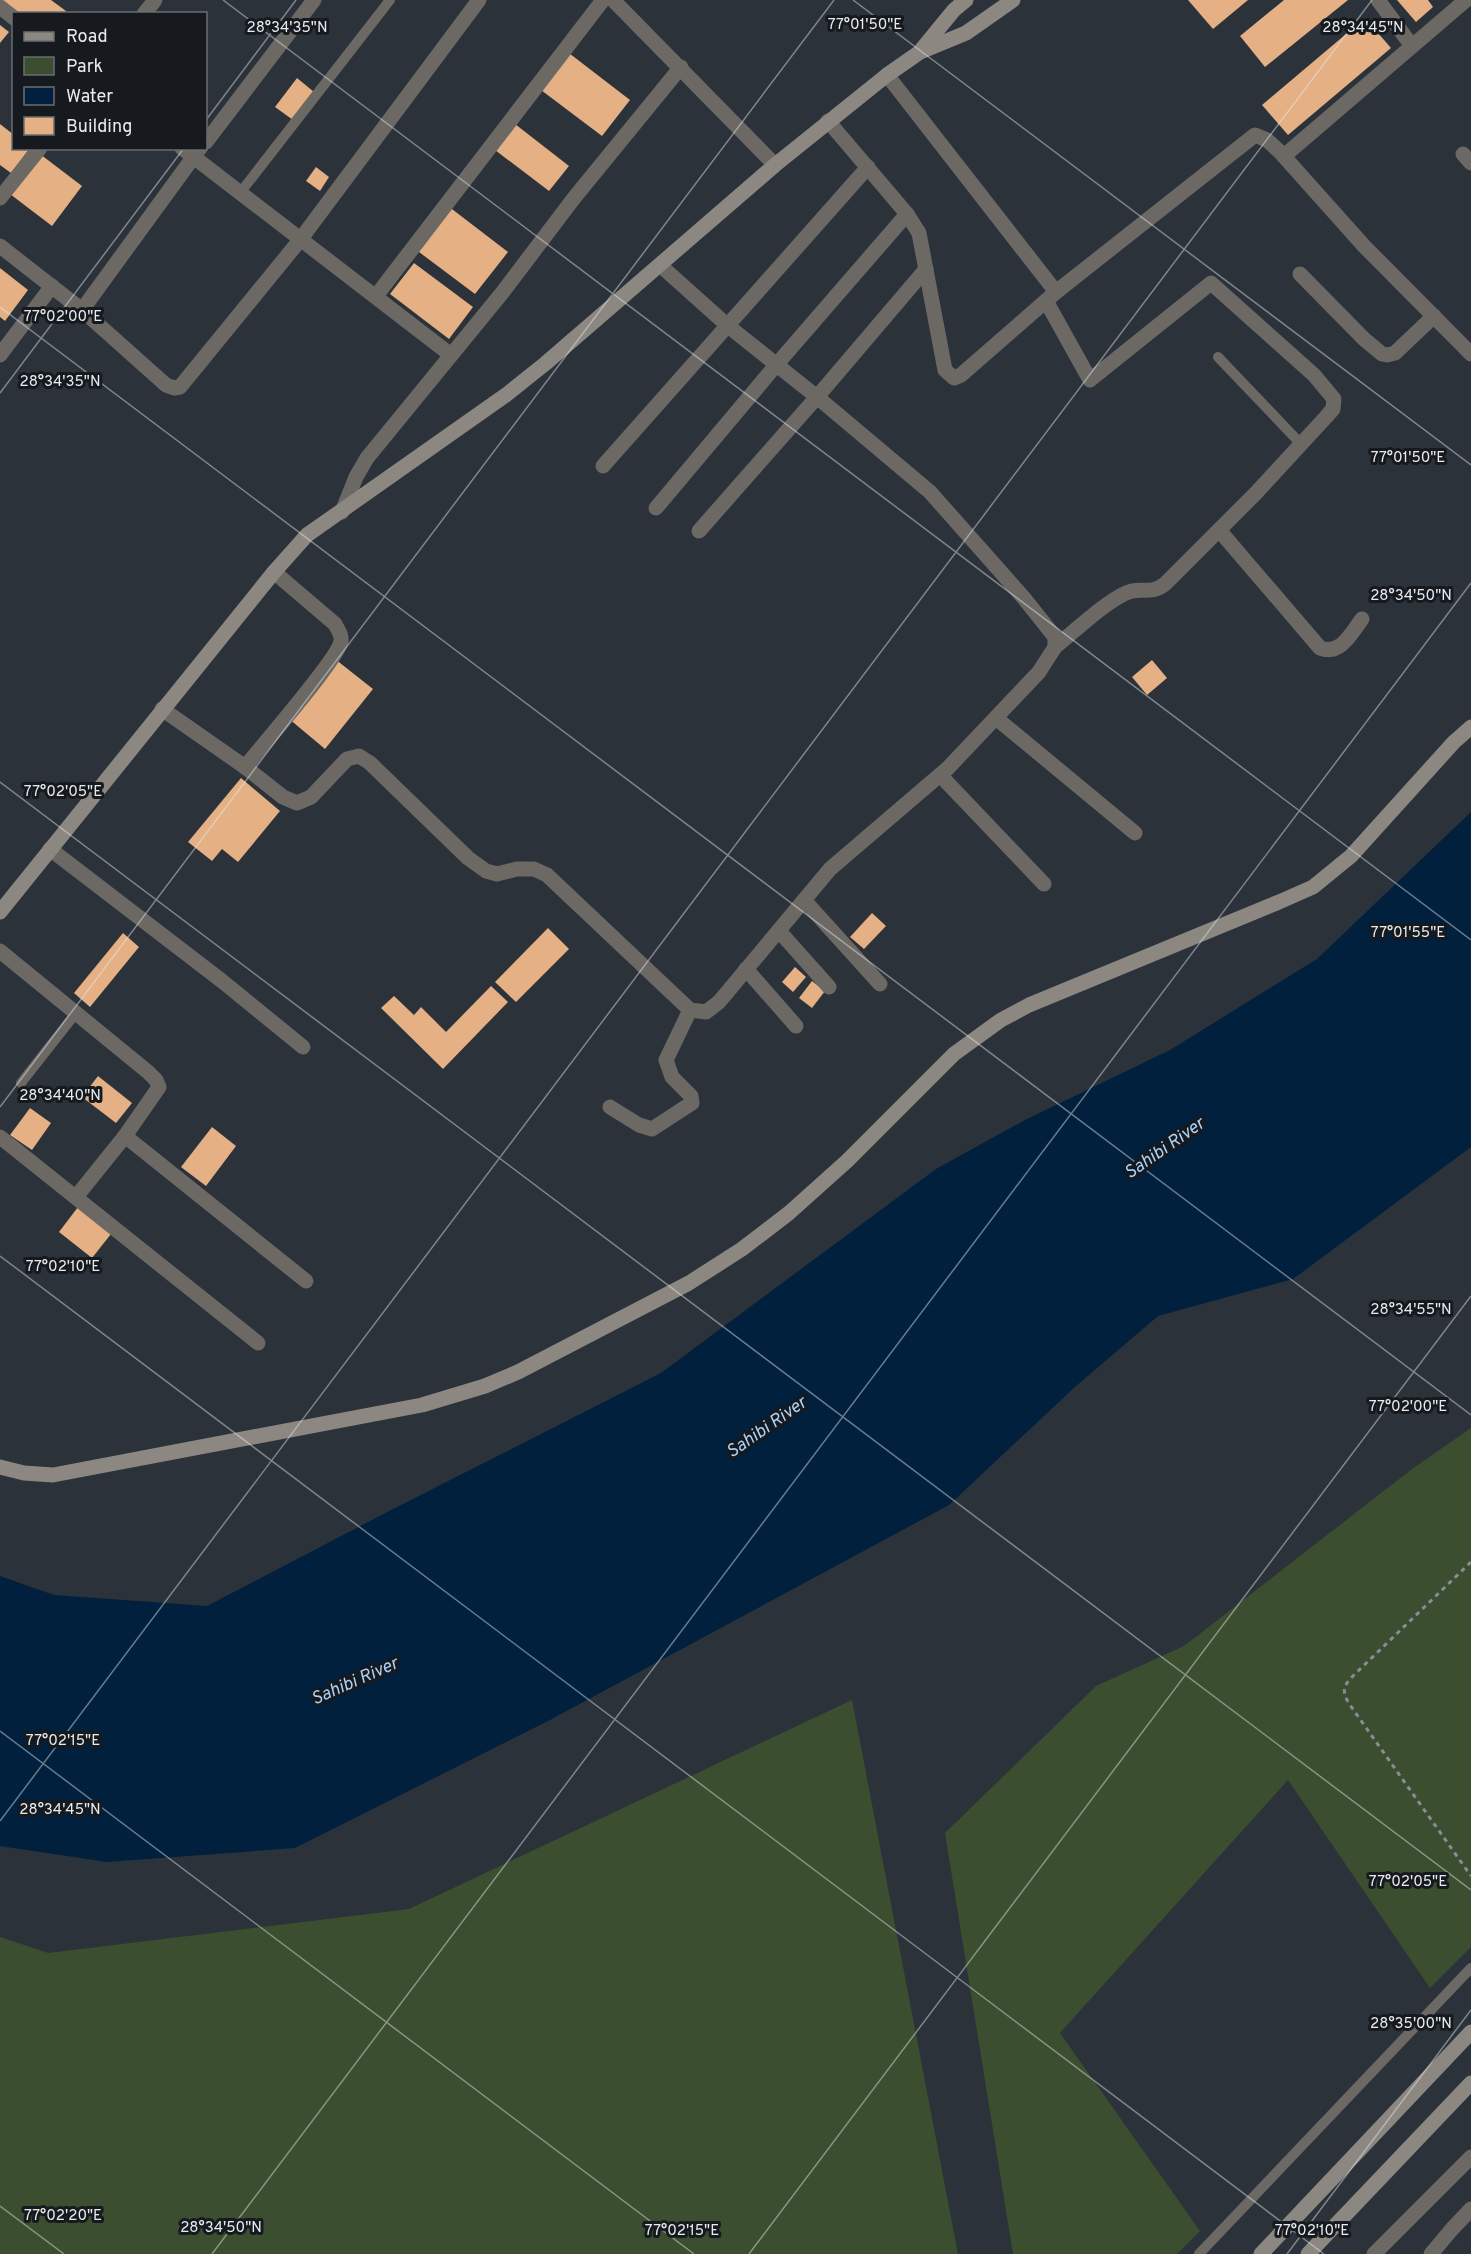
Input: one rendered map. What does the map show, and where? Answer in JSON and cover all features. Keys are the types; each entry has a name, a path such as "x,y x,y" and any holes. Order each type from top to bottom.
{"street":[{"path":"207,141 314,0"},
{"path":"0,246 82,310 166,385 174,388 180,387 300,240 479,0"},
{"path":"376,296 603,0"},
{"path":"920,52 954,10 966,0"},
{"path":"2,906 274,572 307,535 506,395 661,266 775,165 887,75 920,52 966,33 1013,0"},
{"path":"1378,0 1412,46"},
{"path":"1284,156 1466,0"},
{"path":"619,2 775,165"},
{"path":"0,7 12,16"},
{"path":"342,512 356,477 367,459 681,67"},
{"path":"162,710 245,767 283,797 297,803 311,797 347,759 358,756 370,763 468,858 486,871 497,874 517,869 534,869 547,875 690,1010 706,1012 719,1002 830,869 940,775 1039,672 1055,647 1118,597 1136,590 1146,592 1157,590 1219,530 1333,409 1334,399 1314,375 1211,283 1090,380 1051,297 887,75"},
{"path":"828,121 908,214 919,232 945,370 954,378 961,375 1051,297 1252,136 1260,136 1267,140 1284,156 1364,246 1471,354"},
{"path":"0,198 38,150"},
{"path":"82,310 192,151 240,194 451,355"},
{"path":"603,466 868,167"},
{"path":"656,508 777,364 908,214"},
{"path":"661,266 728,326 930,492 1044,622 1055,637 1055,647"},
{"path":"699,531 926,268"},
{"path":"1300,274 1364,339 1382,354 1395,353 1434,316"},
{"path":"0,355 52,286"},
{"path":"1219,530 1320,648 1328,651 1337,649 1362,620"},
{"path":"245,767 324,669 341,643 341,634 328,617 274,572"},
{"path":"996,718 1135,833"},
{"path":"0,1467 24,1473 53,1475 64,1473 422,1405 484,1386 518,1372 689,1283 742,1249 789,1213 847,1161 954,1054 1001,1020 1029,1005 1279,903 1313,886 1351,856 1454,742 1471,727"},
{"path":"940,775 1044,884"},
{"path":"50,849 222,981 303,1047"},
{"path":"804,900 879,984"},
{"path":"779,931 829,987"},
{"path":"0,951 148,1072 159,1087 125,1136 76,1197"},
{"path":"746,969 796,1026"},
{"path":"610,1107 639,1125 652,1129 692,1103 691,1096 672,1077 666,1060 690,1010"},
{"path":"125,1136 306,1281"},
{"path":"0,1137 258,1343"},
{"path":"1261,2254 1471,2032"},
{"path":"1308,2254 1471,2083"},
{"path":"1374,2254 1471,2157"},
{"path":"1431,2254 1471,2209"}],"lane":[{"path":"240,194 390,0"},
{"path":"1218,357 1301,444"},
{"path":"21,1083 76,1013"},
{"path":"1199,2254 1471,1968"}],"path":[{"path":"1471,1562 1344,1685 1343,1691 1344,1697 1471,1876"}],"green space":[{"path":"1471,1428 1471,1947 1430,1988 1288,1780 1060,2033 1200,2231 1177,2254 1013,2254 945,1833 1096,1686 1184,1646 1412,1469"},
{"path":"852,1700 958,2254 0,2254 0,1937 48,1953 409,1909"}],"water":[{"name":"Sahibi River","path":"1471,812 1471,1147 1293,1279 1158,1316 1076,1386 949,1505 550,1720 295,1848 107,1862 0,1846 0,1576 54,1595 207,1606 661,1373 936,1169 1025,1120 1170,1050 1317,959"}],"building":[{"path":"2,0 51,0 66,11 65,12 17,12"},
{"path":"1188,0 1248,0 1213,29"},
{"path":"1284,0 1348,0 1265,67 1240,36"},
{"path":"1397,0 1428,0 1433,7 1416,22"},
{"path":"1365,18 1391,48 1288,135 1262,105"},
{"path":"0,25 9,32 0,43"},
{"path":"565,50 630,100 602,136 537,87"},
{"path":"297,78 314,92 293,120 275,107"},
{"path":"0,124 12,133 12,150 28,150 11,173 0,165"},
{"path":"515,124 569,166 549,191 495,150"},
{"path":"40,154 82,186 52,226 10,194"},
{"path":"316,167 329,177 320,191 306,181"},
{"path":"448,206 508,252 475,294 415,249"},
{"path":"414,263 473,307 449,339 390,294"},
{"path":"0,268 28,290 5,321 0,317"},
{"path":"335,659 373,689 325,749 288,718"},
{"path":"1152,660 1167,678 1147,695 1132,677"},
{"path":"241,778 280,811 238,862 222,849 212,861 188,842"},
{"path":"872,913 886,926 864,949 850,937"},
{"path":"548,928 569,949 516,1002 495,982"},
{"path":"123,933 139,947 90,1007 74,993"},
{"path":"795,967 806,977 793,992 782,982"},
{"path":"812,981 825,991 812,1008 799,998"},
{"path":"491,986 508,1002 443,1069 381,1008 394,996 414,1015 421,1007 446,1032"},
{"path":"98,1076 132,1103 116,1123 82,1097"},
{"path":"30,1108 51,1123 32,1150 10,1135"},
{"path":"212,1127 236,1146 206,1186 181,1167"},
{"path":"78,1207 111,1234 92,1258 59,1232"}]}
